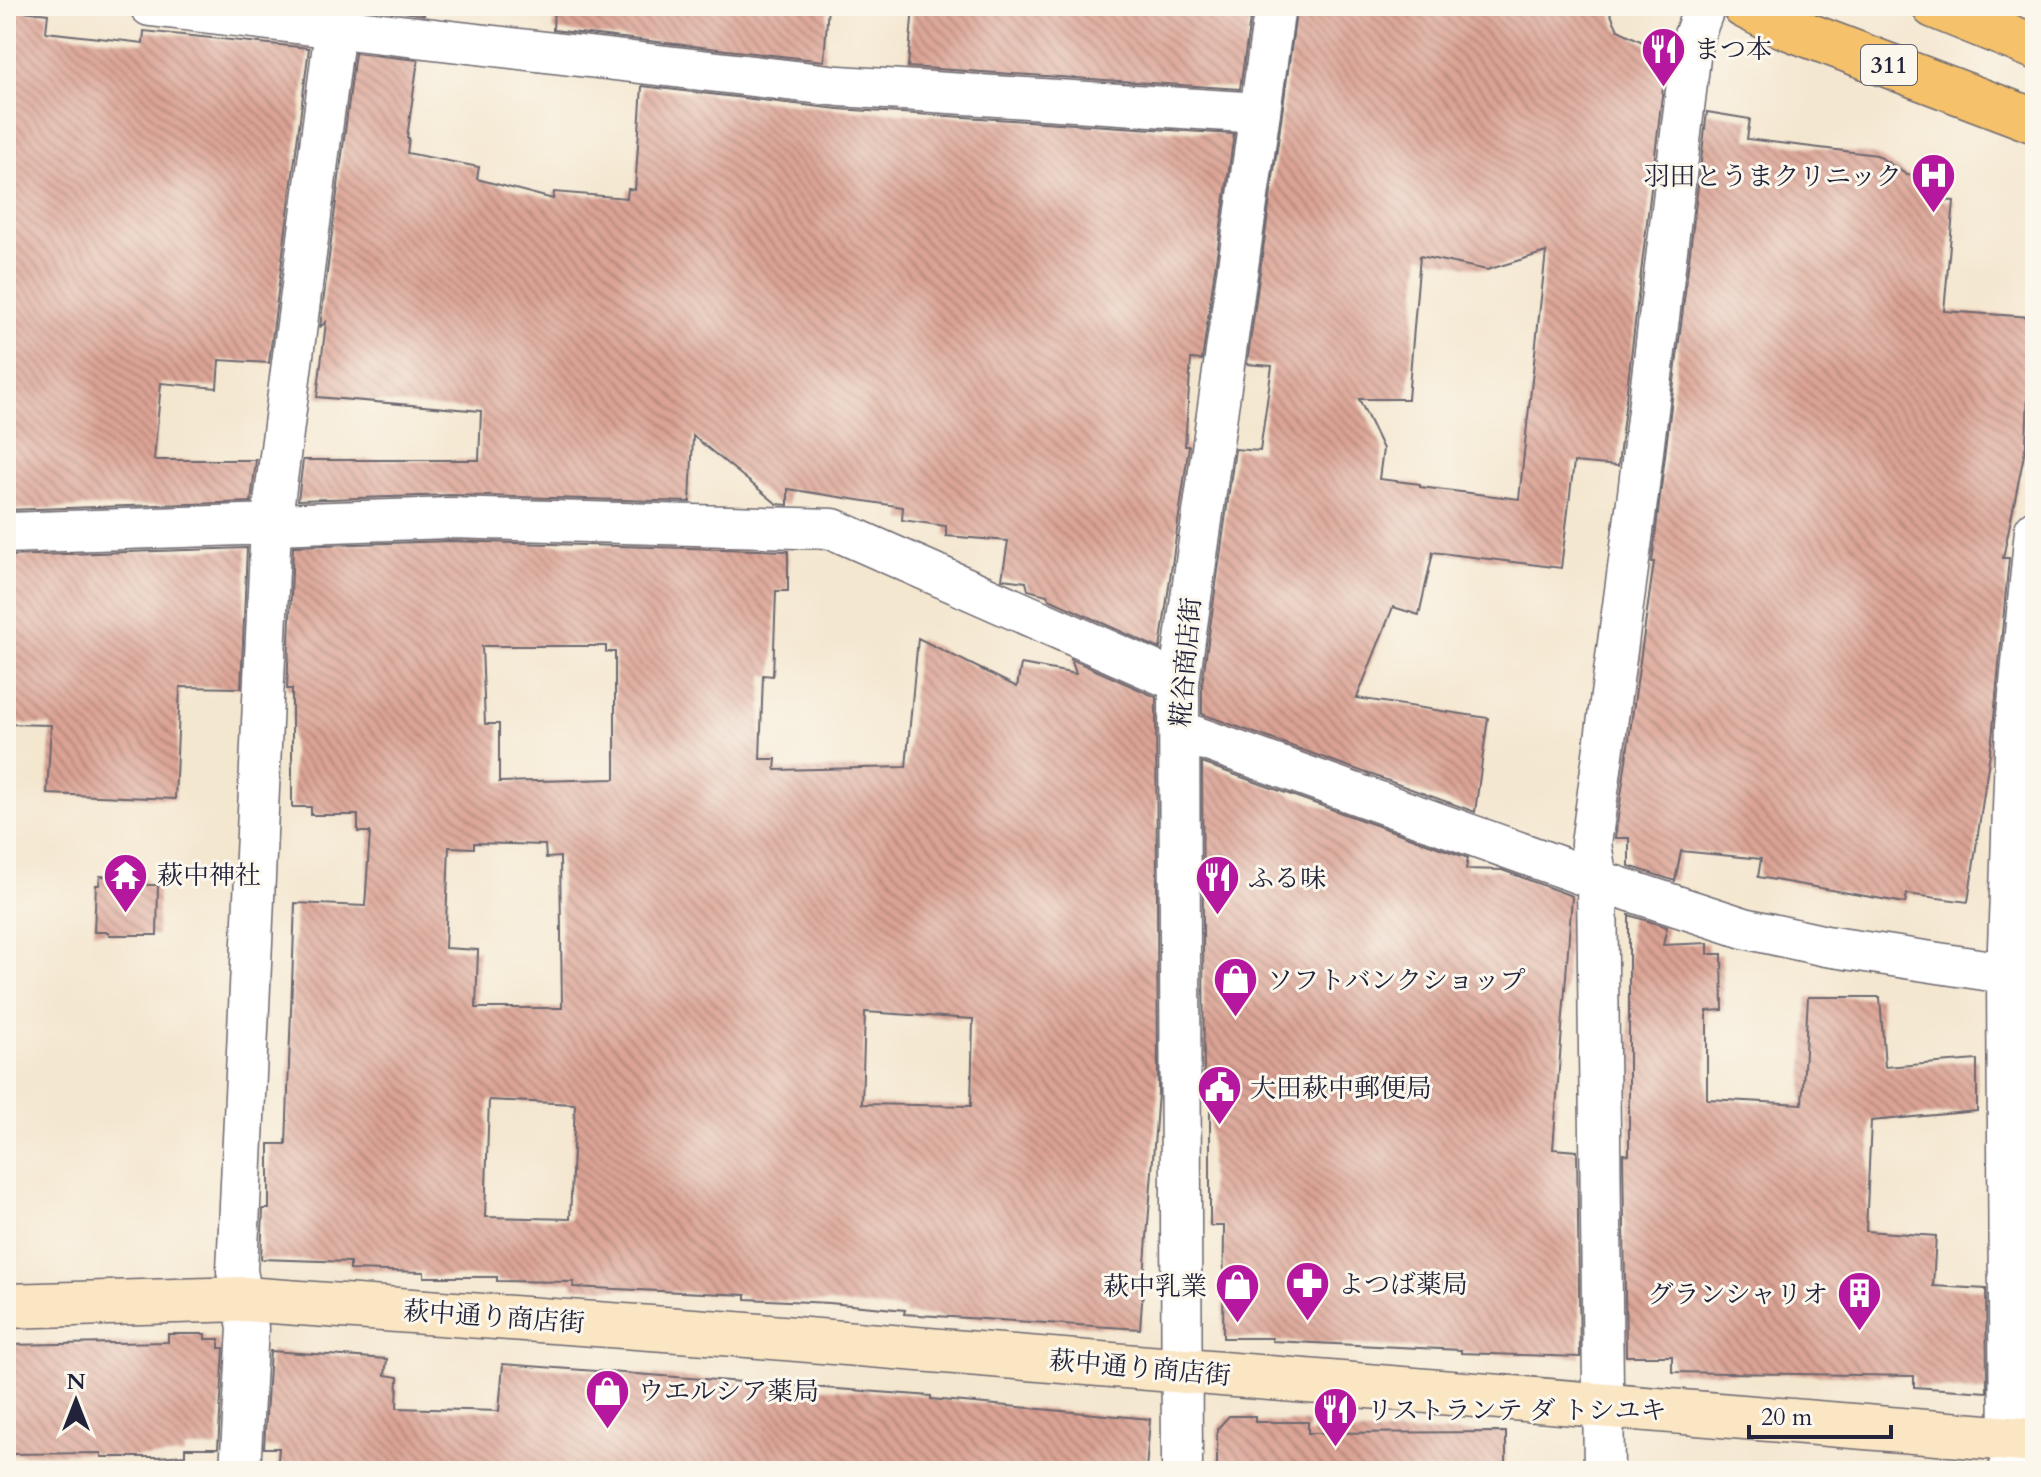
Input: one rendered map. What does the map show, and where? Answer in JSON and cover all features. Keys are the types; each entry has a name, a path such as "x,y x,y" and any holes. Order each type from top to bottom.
{"main road":[{"name":"311","path":"1744,6 1784,26 2035,121"},
{"path":"1934,6 2035,47"}],"street":[{"path":"150,6 337,17 839,86 1260,113"},
{"name":"糀谷商店街","path":"1182,1471 1179,682 1275,6"},
{"path":"1604,1471 1597,880 1591,844 1642,462 1692,41 1705,6"},
{"path":"240,1471 248,1328 237,1271 271,526 337,17"},
{"path":"6,533 450,518 833,529 1179,682"},
{"path":"2018,1450 2021,976 2016,725 2035,530"},
{"path":"1180,731 1597,880 1744,928 1826,946 2021,976"},
{"name":"萩中通り商店街","path":"6,1306 244,1299 751,1335 1182,1350 1603,1406 2018,1450"}],"building":[{"path":"361,6 426,6 424,15"},
{"path":"554,6 828,6 824,61 553,30"},
{"path":"913,6 1252,6 1240,89 908,67"},
{"path":"1297,6 1607,6 1618,30 1667,54 1618,466 1574,462 1561,568 1433,552 1419,615 1393,607 1357,698 1488,718 1475,812 1202,714 1202,684 1235,449 1260,451 1272,366 1247,364","holes":["1546,252 1519,499 1379,479 1383,449 1359,399 1408,399 1420,256 1487,270"]},
{"path":"6,9 48,14 46,32 143,43 144,31 309,48 269,363 219,360 217,388 161,383 154,460 256,460 251,502 6,510"},
{"path":"355,53 418,60 407,153 479,167 477,179 553,199 554,192 627,198 628,189 635,190 642,86 838,109 1234,134 1202,360 1191,359 1185,446 1189,446 1160,649 1049,599 1047,595 1028,590 1026,582 1002,579 1008,541 946,536 946,526 902,520 903,507 788,489 788,505 777,504 693,436 690,502 451,495 298,500 303,460 479,460 481,411 317,397 326,322 320,327"},
{"path":"1707,112 1750,119 1747,139 1877,155 1907,175 1928,177 1926,199 1954,201 1944,311 2031,317 2026,445 2003,558 2009,558 1992,739 1968,902 1907,894 1905,903 1758,877 1761,859 1681,851 1675,881 1629,866 1629,838 1615,838 1654,562"},
{"path":"450,541 788,551 788,591 776,591 773,676 763,675 760,759 776,759 775,770 906,767 918,638 1017,687 1021,664 1076,674 1071,659 1156,697 1158,1093 1140,1329 904,1314 905,1310 746,1299 746,1295 573,1287 574,1282 497,1281 497,1277 424,1277 424,1272 350,1270 350,1262 261,1259 263,1209 269,1209 269,1144 286,1144 295,903 365,906 370,832 358,832 358,815 311,815 311,807 292,807 292,689 287,689 293,546","holes":["482,646 606,646 606,652 615,652 615,779 499,782 499,724 485,724","474,843 545,845 546,858 560,857 562,1008 476,1008 478,950 445,948 449,847 474,848","865,1012 973,1019 971,1106 862,1104","489,1100 575,1104 570,1219 485,1217"]},
{"path":"247,548 241,688 180,687 175,799 47,794 51,725 6,724 6,556"},
{"path":"1202,763 1468,858 1466,869 1502,870 1572,896 1553,1149 1577,1151 1580,1357 1461,1353 1461,1350 1272,1341 1272,1338 1223,1338 1224,1226 1210,1226 1210,1095 1204,1095"},
{"path":"100,876 146,879 146,885 158,885 157,935 94,932 96,885 99,885"},
{"path":"1629,915 1667,927 1663,945 1708,943 1708,954 1722,954 1723,1010 1707,1011 1707,1099 1802,1104 1808,997 1880,997 1885,1067 1977,1060 1977,1111 1871,1121 1866,1231 1936,1236 1933,1286 1986,1289 1987,1392 1914,1387 1914,1376 1672,1372 1672,1356 1626,1356 1623,1154 1629,1155"},
{"path":"2032,1291 2035,1291 2035,1394 2033,1394"},
{"path":"168,1334 205,1334 205,1339 219,1339 219,1348 224,1348 218,1448 185,1448 185,1455 157,1457 101,1457 101,1453 6,1454 6,1345 168,1342"},
{"path":"270,1351 387,1359 385,1375 398,1377 397,1408 499,1411 503,1364 931,1396 931,1399 1150,1419 1146,1471 277,1471 279,1448 264,1448"},
{"path":"1229,1416 1255,1416 1255,1422 1308,1422 1308,1433 1506,1432 1506,1471 1217,1471 1217,1429"}],"place":[{"name":"まつ本","path":"1663,88"},
{"name":"羽田とうまクリニック","path":"1933,215"},
{"name":"萩中神社","path":"126,914"},
{"name":"ふる味","path":"1217,917"},
{"name":"ソフトバンクショップ","path":"1236,1019"},
{"name":"大田萩中郵便局","path":"1219,1127"},
{"name":"よつば薬局","path":"1307,1323"},
{"name":"萩中乳業","path":"1238,1325"},
{"name":"グランシャリオ","path":"1859,1333"},
{"name":"ウエルシア薬局","path":"607,1430"},
{"name":"リストランテ ダ トシユキ","path":"1336,1449"}]}
